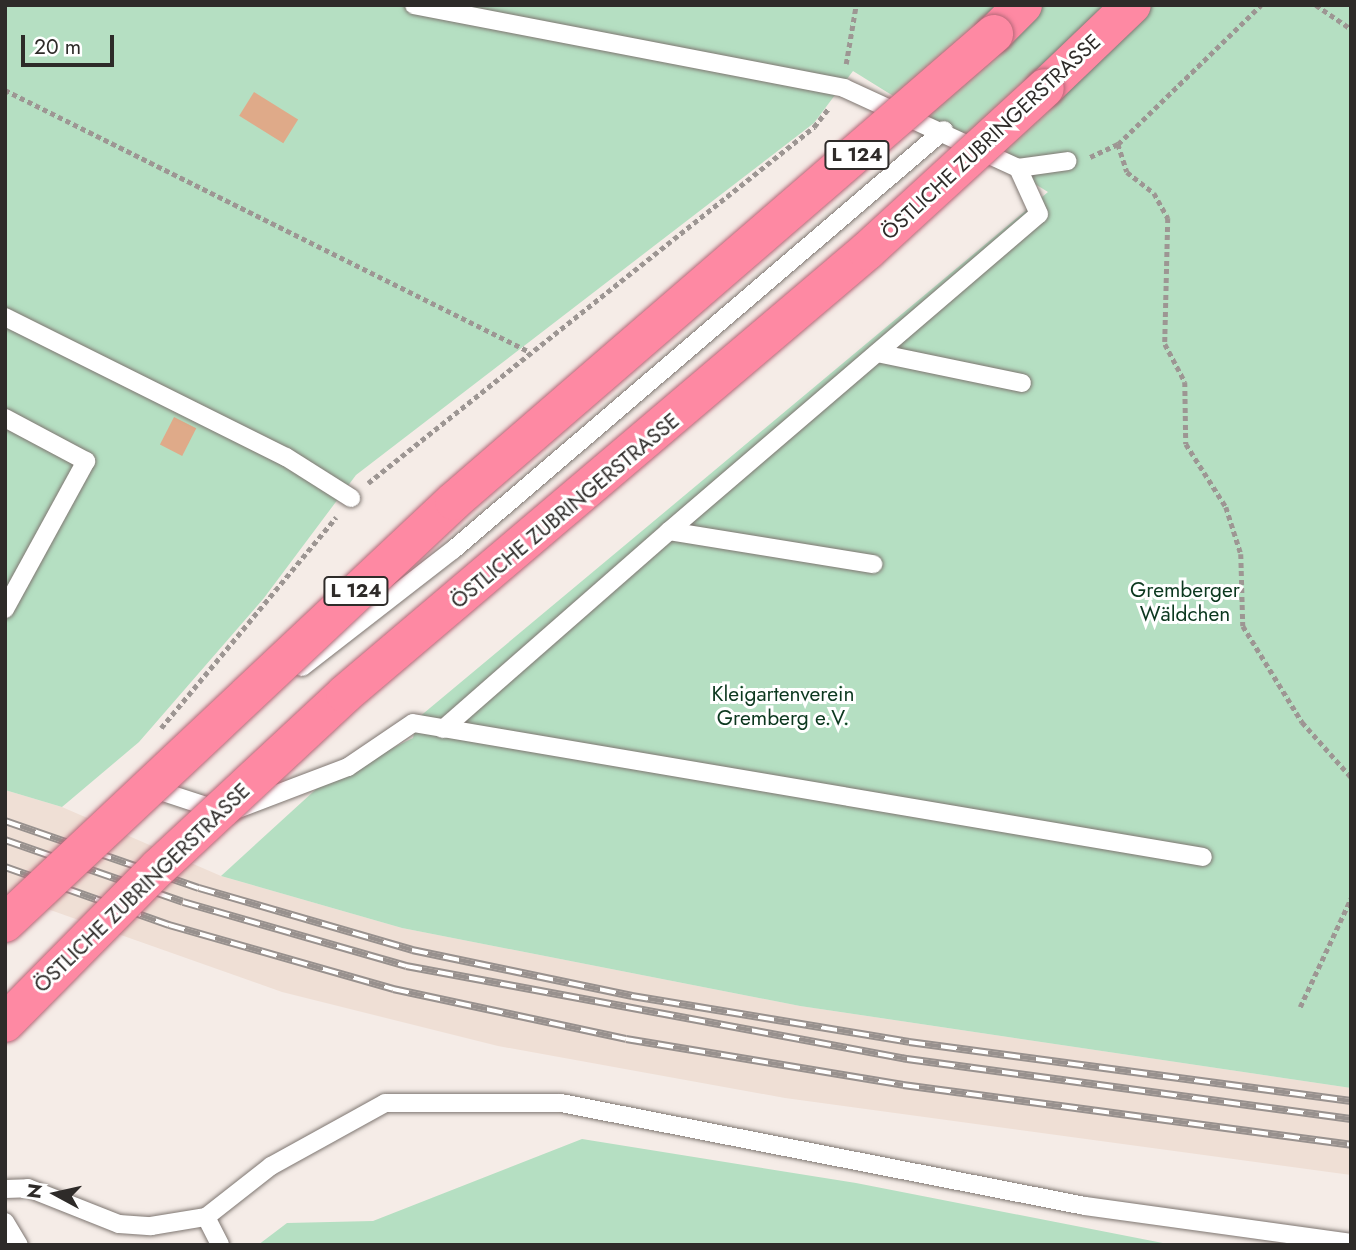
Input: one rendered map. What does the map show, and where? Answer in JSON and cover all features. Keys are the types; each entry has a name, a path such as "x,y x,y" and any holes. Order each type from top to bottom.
{"highway":[{"name":"L 124","path":"5,923 454,500 994,34 1023,5"},
{"name":"ÖSTLICHE ZUBRINGERSTRASSE","path":"5,1023 149,877 345,694 867,251 1132,5"}],"lane":[{"path":"414,5 844,88 944,130 1018,168 1068,161"},
{"path":"5,912 148,787 453,550 944,130"},
{"path":"443,729 669,531 1040,214 1018,168"},
{"path":"5,317 286,457 351,498"},
{"path":"877,353 1021,383"},
{"path":"5,418 86,461 5,609"},
{"path":"669,531 873,564"},
{"path":"148,787 227,813 348,767 401,726 443,729 1203,857"},
{"path":"5,1189 28,1188 118,1224 206,1217 271,1166 385,1103 561,1103 1085,1206 1351,1243"},
{"path":"206,1217 220,1245"},
{"path":"5,1222 19,1245"}],"path":[{"path":"159,736 162,723 351,498 528,351 814,127 844,88 856,5"},
{"path":"1068,161 1099,156 1118,144 1261,5"},
{"path":"1316,5 1351,29"},
{"path":"5,90 528,351"},
{"path":"1118,144 1127,172 1154,193 1168,218 1166,344 1185,382 1185,444 1226,507 1241,554 1243,626 1301,722 1351,776"},
{"path":"1300,1007 1351,898"}],"shaded area":[{"path":"5,790 62,807 221,876 402,928 800,1006 1351,1088 1351,1175 785,1098 498,1046 282,992 5,894"}],"green space":[{"path":"5,5 1351,5 1351,1088 800,1006 402,928 221,876 325,781 413,738 418,718 1048,192 853,71 814,123 356,475 264,598 139,742 62,807 5,790"},
{"path":"582,1139 856,1183 1173,1245 258,1245 287,1223 373,1221"}],"building":[{"path":"254,92 298,120 283,143 239,116"},
{"path":"174,417 196,428 182,456 160,445"}],"railway":[{"path":"5,821 199,888 412,950 632,996 909,1042 1351,1101"},
{"path":"5,840 183,902 406,966 907,1059 1351,1119"},
{"path":"5,867 169,925 393,989 626,1039 903,1085 1351,1145"}],"park label":[{"name":"Gremberger Wäldchen","path":"1185,602"},
{"name":"Kleigartenverein Gremberg e.V.","path":"783,706"}]}
